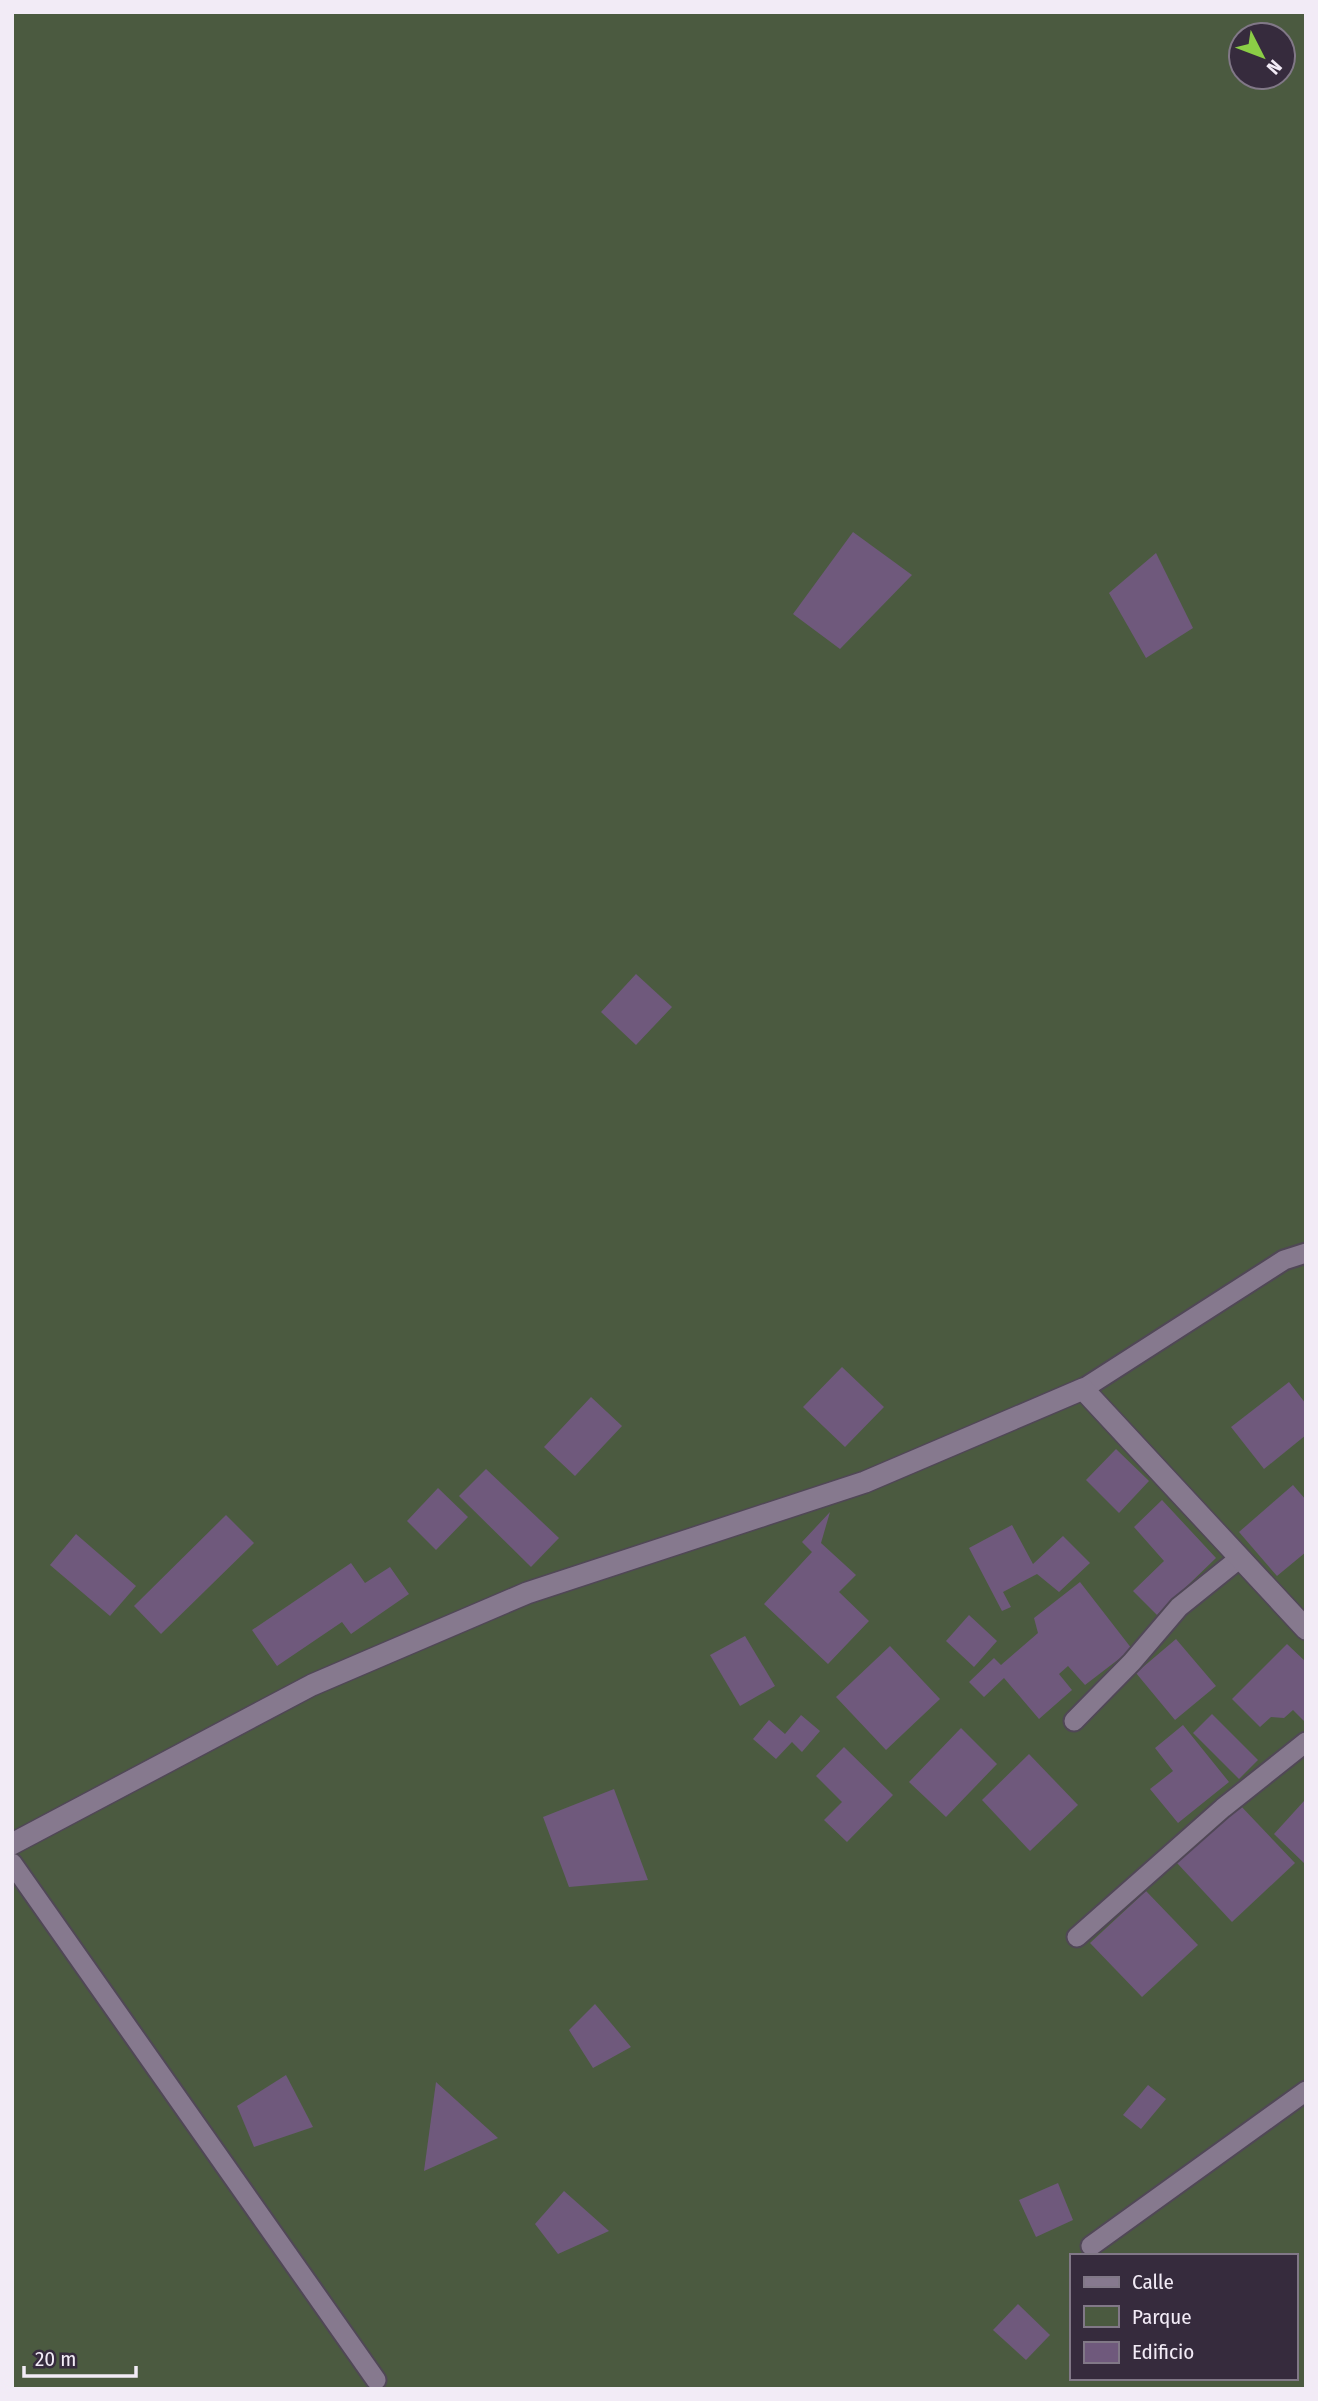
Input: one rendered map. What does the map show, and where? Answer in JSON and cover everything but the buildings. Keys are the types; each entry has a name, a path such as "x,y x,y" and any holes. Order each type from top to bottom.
{"street":[{"path":"12,1844 312,1685 514,1598 865,1482 1083,1389 1306,1629"}],"lane":[{"path":"1083,1389 1284,1260 1306,1253"},
{"path":"1074,1721 1132,1662 1179,1606 1240,1558"},
{"path":"1077,1937 1223,1808 1306,1742"},
{"path":"12,1863 376,2380"},
{"path":"1091,2246 1306,2091"}],"green space":[{"path":"12,12 1306,12 1306,2389 12,2389"}]}
